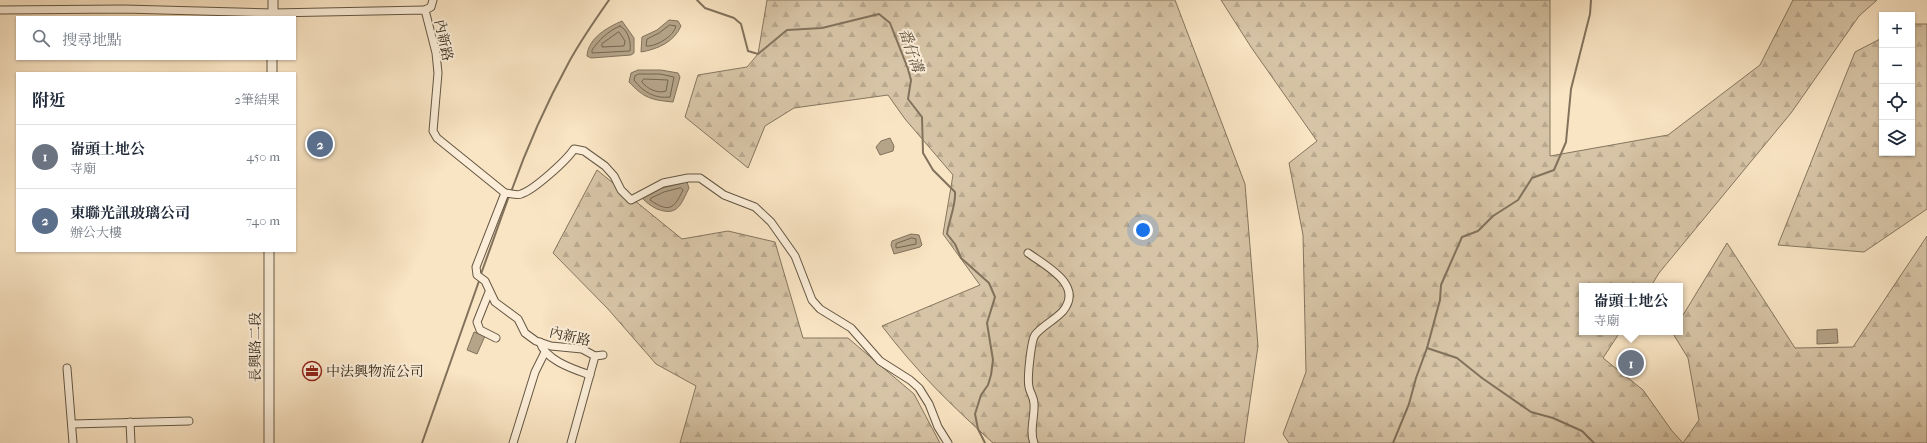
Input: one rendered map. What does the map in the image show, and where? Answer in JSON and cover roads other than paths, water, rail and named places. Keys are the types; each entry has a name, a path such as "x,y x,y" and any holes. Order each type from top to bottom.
{"street":[{"path":"273,0 273,15"},
{"path":"424,10 431,7 433,0"},
{"name":"內新路","path":"0,10 124,9 273,15 424,10 436,53 438,73 433,131 437,138 505,193 476,268 477,275 485,281 495,302 518,318 525,332 540,342 551,346 582,349 595,356 604,355"},
{"path":"272,60 272,72"},
{"path":"505,193 520,195 531,188 568,157 574,149 584,151 605,166 614,176 621,190 631,200 663,183 688,178 700,178 724,195 756,207 771,222 795,256 812,300 820,309 851,328 880,361 910,380 919,388 929,404 938,427 948,443"},
{"name":"長興路二段","path":"269,252 269,443"},
{"path":"1028,253 1056,273 1068,286 1070,293 1068,302 1062,311 1034,336 1029,364 1029,387 1033,396 1034,405 1032,438 1034,443"},
{"path":"489,292 477,322 480,330 496,338"},
{"path":"540,342 542,350 545,352 578,371 590,375"},
{"path":"513,443 535,372 545,352"},
{"path":"571,443 595,356"},
{"path":"66,368 73,443"},
{"path":"72,424 189,421"},
{"path":"130,422 131,443"}],"water":[{"path":"669,20 678,21 681,26 678,32 665,44 641,52 642,37 657,30"},
{"path":"622,21 634,38 634,53 631,55 591,58 587,56 591,44 600,34 611,26"},
{"path":"638,70 661,70 678,73 680,77 673,102 653,99 639,92 629,82 631,73"},
{"path":"890,138 894,146 893,151 880,155 876,147 881,141"},
{"path":"687,182 689,188 681,204 674,210 664,211 657,209 642,198 662,188"},
{"path":"911,234 919,235 922,245 920,247 894,254 891,245 892,241"},
{"path":"1837,329 1838,343 1817,344 1817,330"},
{"path":"474,332 485,336 477,354 467,350"}],"waterway":[{"path":"511,192 537,126 552,94 578,46 609,0"},
{"name":"番仔溝","path":"697,0 705,8 734,18 741,24 748,51 758,54 787,30 822,28 879,14 890,23 911,80 908,99 922,117 923,153 933,170 955,192 947,234 955,244 961,258 989,283 995,297 987,323 993,360 991,375 988,385 981,395 975,414 978,429 985,443"},
{"path":"1393,443 1409,404 1416,378 1427,348 1440,300 1441,285 1462,237 1478,231 1493,216 1518,200 1532,178 1554,170 1566,142 1571,89 1590,14 1591,0"},
{"path":"481,274 509,196"},
{"path":"422,443 479,281"},
{"path":"1427,348 1457,358 1482,378 1531,412 1553,418 1582,431 1594,443"}],"place":[{"name":"東聯光訊玻璃公司","path":"320,144"},
{"name":"崙頭土地公","path":"1631,363"},
{"name":"中法興物流公司","path":"312,371"}]}
